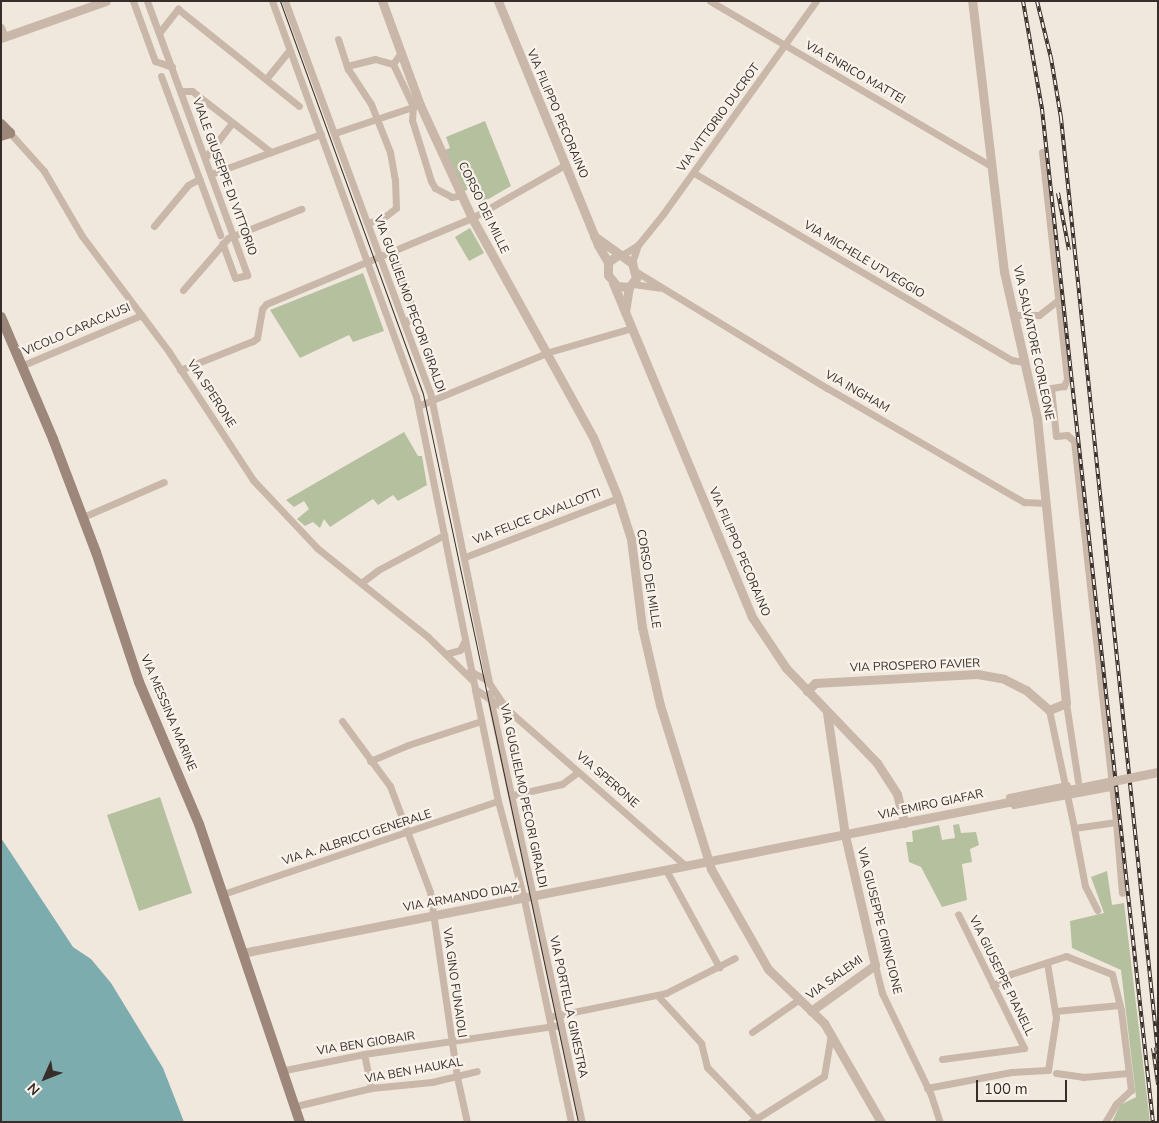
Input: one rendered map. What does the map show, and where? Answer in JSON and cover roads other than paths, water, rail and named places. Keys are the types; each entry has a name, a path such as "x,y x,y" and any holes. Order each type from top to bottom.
{"main road":[{"name":"VIA SPERONE","path":"1,124 5,134"},
{"name":"VIA MESSINA MARINE","path":"1,317 83,517 139,682 183,781 242,953 285,1070 300,1122"}],"street":[{"path":"1,27 3,38 106,1"},
{"path":"133,1 155,61 172,67"},
{"name":"VIALE GIUSEPPE DI VITTORIO","path":"147,1 234,235 246,270 243,278 236,278 161,76"},
{"name":"VIA GUGLIELMO PECORI GIRALDI","path":"272,1 418,406 471,672"},
{"name":"VIA GUGLIELMO PECORI GIRALDI","path":"285,1 406,323 432,401 465,557 493,714 513,795 529,898"},
{"name":"CORSO DEI MILLE","path":"382,1 417,106 472,218 549,352 593,437 618,498 631,539 642,627 658,697 708,860 751,944 768,969 811,1011 831,1034 881,1122"},
{"name":"VIA FILIPPO PECORAINO","path":"498,1 594,236 608,262 607,271 752,617 770,646 807,691 877,763 897,794 904,823"},
{"name":"VIA ENRICO MATTEI","path":"710,1 989,165"},
{"name":"VIA VITTORIO DUCROT","path":"638,245 694,173 816,1"},
{"name":"VIA SALVATORE CORLEONE","path":"972,1 989,165 1004,272 1037,418 1066,703"},
{"path":"159,33 178,9 299,106"},
{"path":"338,39 347,66 376,117 390,152 395,180 396,208 383,218 368,222"},
{"path":"266,79 289,51"},
{"path":"393,64 400,54"},
{"path":"347,66 375,59 393,64 417,106 412,120 435,188 452,197 462,195"},
{"path":"181,91 192,91 271,152"},
{"path":"335,133 376,117 417,106"},
{"path":"204,158 232,123"},
{"path":"184,136 196,132"},
{"name":"VIA SPERONE","path":"5,134 44,171 82,236 142,315 258,487 294,526 436,645"},
{"path":"211,174 321,134"},
{"path":"1042,152 1067,379 1064,386 1051,388 1056,436 1067,435 1074,441 1110,787 1116,822 1122,893"},
{"path":"180,370 257,338 262,309 266,304 472,218 565,165"},
{"name":"VIA MICHELE UTVEGGIO","path":"694,173 1012,360 1023,362"},
{"path":"154,226 188,186 199,178"},
{"path":"183,290 221,239 301,209"},
{"path":"214,218 226,214"},
{"name":"VIA FILIPPO PECORAINO","path":"594,236 634,267"},
{"path":"608,262 638,245"},
{"path":"625,312 638,245"},
{"path":"394,252 414,314 406,323"},
{"name":"VIA INGHAM","path":"634,267 662,289 1024,502 1045,503"},
{"path":"613,282 621,288 631,285 662,289"},
{"path":"1013,315 1039,315 1058,300"},
{"name":"VICOLO CARACAUSI","path":"21,366 142,315"},
{"path":"418,406 549,352 632,328"},
{"path":"83,517 164,482"},
{"name":"VIA FELICE CAVALLOTTI","path":"465,557 618,498"},
{"path":"360,583 378,570 444,535"},
{"path":"449,653 460,650 465,640"},
{"path":"436,645 449,653 471,672 475,683"},
{"path":"436,645 475,683 489,692 512,714"},
{"name":"VIA PROSPERO FAVIER","path":"807,691 815,683 977,674 1004,679 1019,686 1049,710"},
{"path":"475,683 483,677 489,692 502,708 512,714"},
{"name":"VIA GUGLIELMO PECORI GIRALDI","path":"475,683 480,721 498,801 529,898"},
{"path":"1078,781 1066,703 1049,710 1067,785 1085,886 1097,910"},
{"path":"493,714 502,708"},
{"name":"VIA GIUSEPPE CIRINCIONE","path":"826,712 845,836 882,993 927,1088 940,1122"},
{"name":"VIA SPERONE","path":"512,714 684,865"},
{"name":"VIA GINO FUNAIOLI","path":"342,721 370,761 381,769 390,786 410,833 430,892 457,1077 467,1122"},
{"path":"370,761 408,745 480,721"},
{"path":"829,732 845,732"},
{"path":"513,795 562,784 578,772"},
{"name":"VIA EMIRO GIAFAR","path":"684,865 845,836 960,812 1009,799 1158,772"},
{"path":"1009,799 1067,785"},
{"path":"960,812 1110,787"},
{"name":"VIA A. ALBRICCI GENERALE","path":"223,894 410,833 498,801"},
{"path":"1074,828 1116,822"},
{"name":"VIA ARMANDO DIAZ","path":"242,953 529,898 684,865"},
{"path":"666,870 719,967"},
{"name":"VIA PORTELLA GINESTRA","path":"529,898 559,1015 582,1122"},
{"name":"VIA PORTELLA GINESTRA","path":"529,898 549,1017 571,1122"},
{"name":"VIA GIUSEPPE PIANELL","path":"942,1060 1024,1048 958,914"},
{"path":"993,986 1011,974 1066,956 1112,974 1120,1005 1131,1090 1116,1104 1105,1122"},
{"path":"549,1017 658,996 735,958"},
{"path":"927,1088 1012,1072 1048,1070 1055,1012 1047,963"},
{"name":"VIA SALEMI","path":"811,1011 875,965"},
{"path":"658,996 701,1043 707,1067 753,1120 824,1076 831,1034"},
{"path":"752,1032 798,1000"},
{"path":"1055,1012 1120,1005"},
{"name":"VIA BEN GIOBAIR","path":"285,1070 364,1054 452,1043 561,1025"},
{"path":"364,1054 371,1088"},
{"name":"VIA BEN HAUKAL","path":"296,1106 371,1088 457,1077 477,1071"},
{"path":"1056,1073 1084,1077 1128,1073"}],"water":[{"path":"1,838 73,947 91,959 111,983 163,1068 184,1122 1,1122"}],"tram line":[{"path":"280,1 423,394 578,1122"}],"railway":[{"path":"1023,1 1042,109 1153,1122"},
{"path":"1037,1 1051,58 1061,118 1158,1054"},
{"path":"1058,193 1069,250"},
{"path":"1153,1048 1158,1085"}]}
